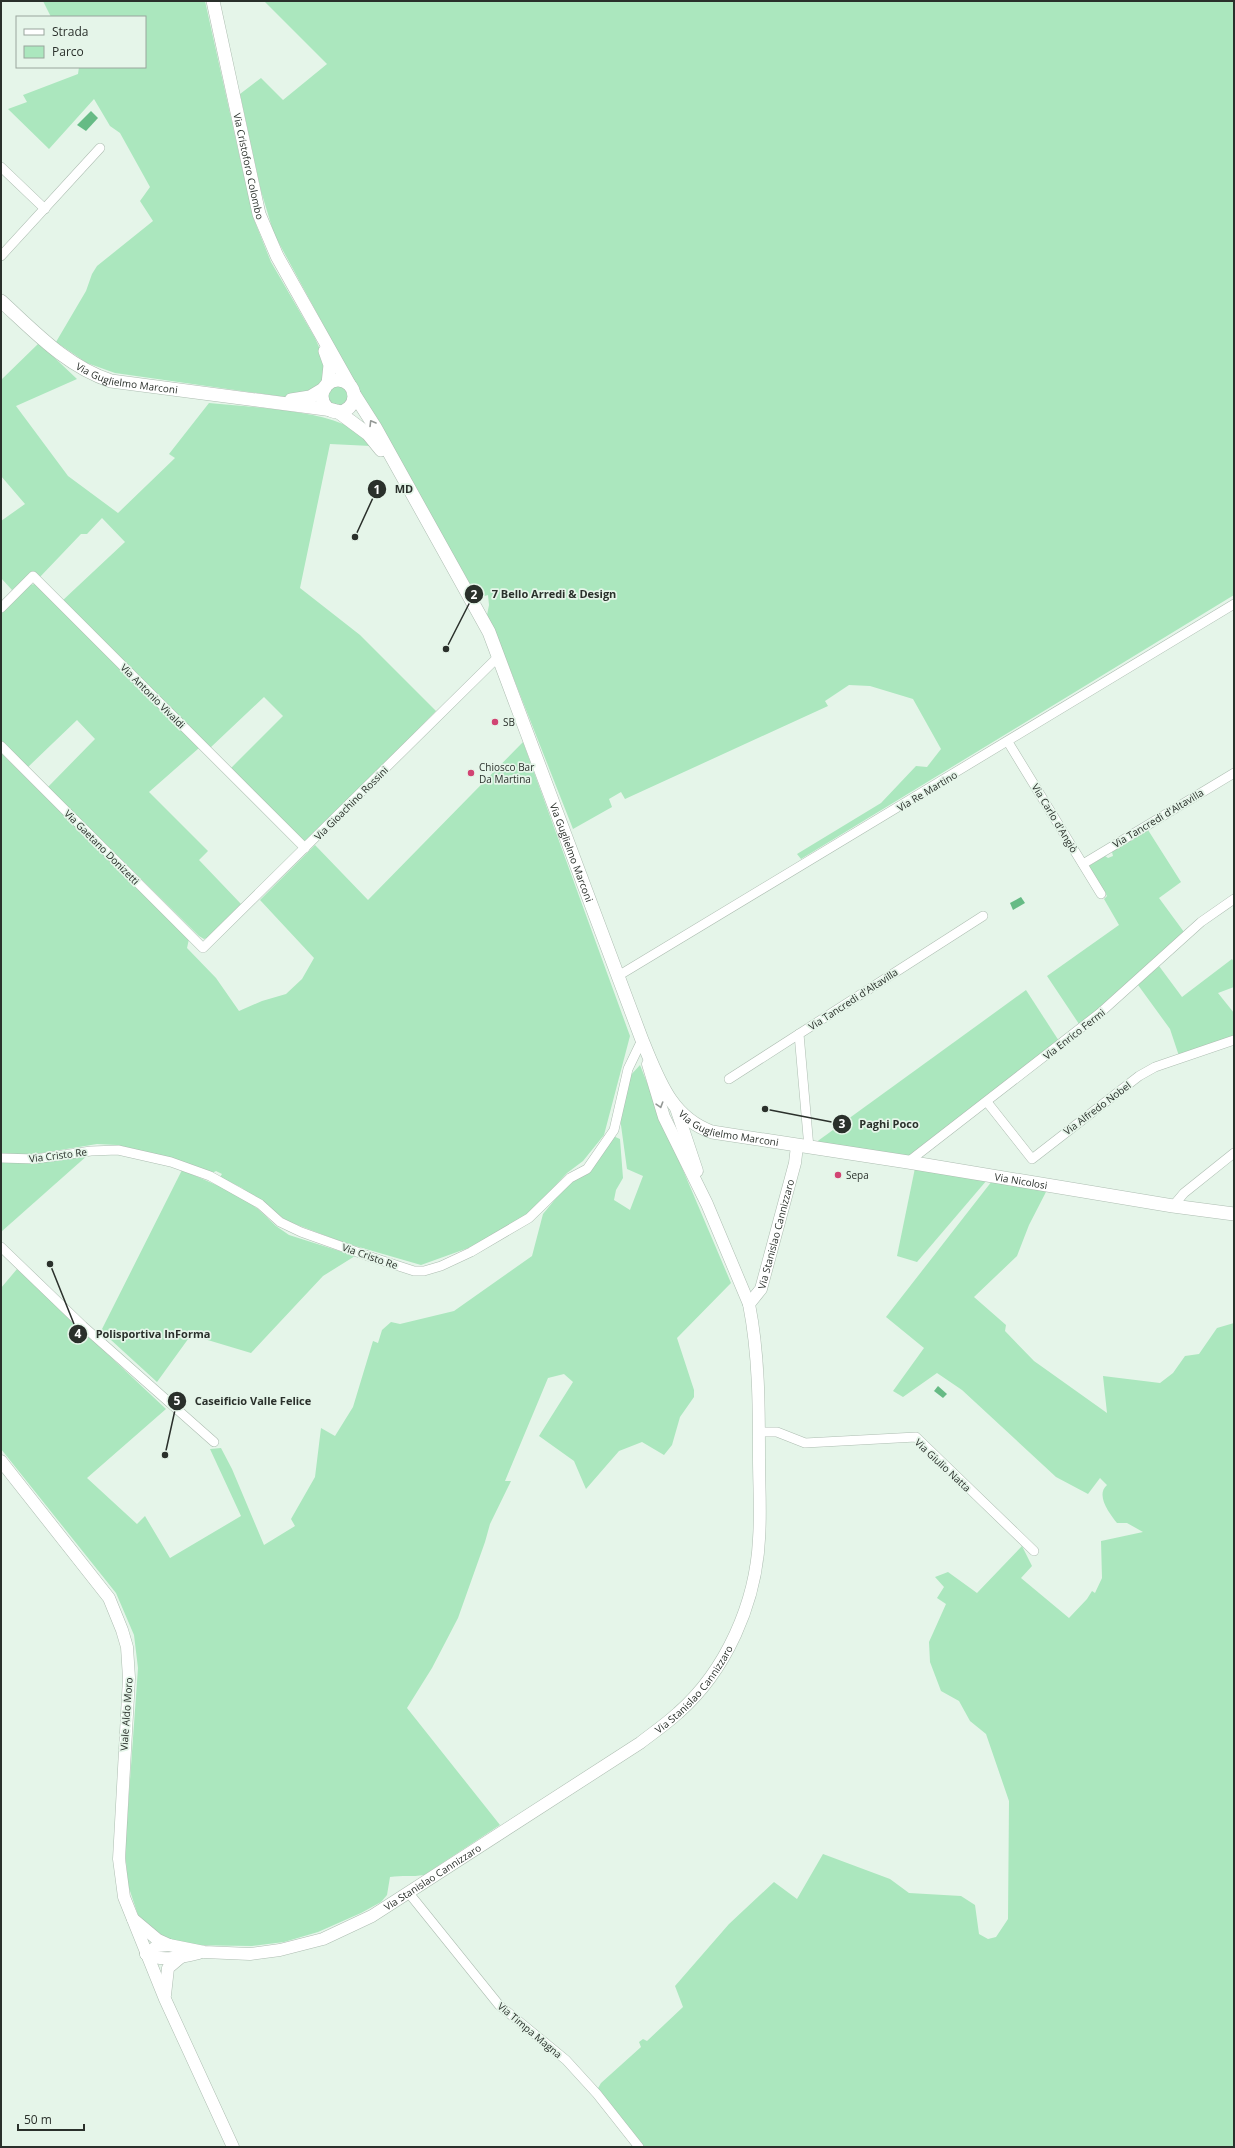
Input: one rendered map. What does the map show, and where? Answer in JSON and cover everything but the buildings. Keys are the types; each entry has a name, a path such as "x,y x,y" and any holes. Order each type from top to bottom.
{"main road":[{"name":"Via Cristoforo Colombo","path":"213,1 259,214 277,256 313,322"},
{"name":"Via Guglielmo Marconi","path":"1,301 57,352 97,376 127,384 277,402"},
{"path":"313,322 330,365 323,397 324,402 368,434 404,482"},
{"path":"313,322 334,355 351,389 375,427 404,482"},
{"path":"339,380 351,389 352,404 349,408 335,411 277,402 310,397 326,386 339,380"},
{"name":"Via Guglielmo Marconi","path":"404,482 489,632 642,1040 660,1082 676,1108 699,1127 712,1132 803,1147"},
{"name":"Via Nicolosi","path":"803,1147 908,1162 1173,1206 1234,1214"}],"street":[{"path":"1,256 100,148"},
{"path":"1,167 45,209"},
{"name":"Via Antonio Vivaldi","path":"1,608 33,576 305,848"},
{"name":"Via Re Martino","path":"618,976 1008,742 1234,604"},
{"name":"Via Gioachino Rossini","path":"203,948 498,657"},
{"name":"Via Carlo d'Angiò","path":"1008,742 1101,894"},
{"name":"Via Gaetano Donizetti","path":"1,746 203,948"},
{"name":"Via Tancredi d'Altavilla","path":"1083,864 1234,773"},
{"name":"Via Enrico Fermi","path":"908,1162 1100,1013 1201,922 1234,900"},
{"name":"Via Tancredi d'Altavilla","path":"803,1147 799,1034 983,916"},
{"path":"729,1079 799,1034"},
{"path":"642,1040 664,1117 707,1204 749,1304"},
{"name":"Via Cristo Re","path":"1,1158 35,1159 91,1151 118,1150 171,1162 210,1176 260,1204 280,1222 301,1232 371,1257 414,1270 424,1271 441,1266 471,1252 529,1218 570,1178 578,1172 587,1169 614,1130 628,1069 642,1040"},
{"name":"Via Alfredo Nobel","path":"987,1102 1032,1159 1139,1076 1155,1067 1234,1040"},
{"path":"676,1108 707,1204"},
{"name":"Via Stanislao Cannizzaro","path":"204,1952 250,1954 280,1950 323,1939 372,1916 646,1738 679,1713 715,1672 737,1632 749,1597 756,1568 760,1540 756,1338 749,1304 761,1289 794,1163 803,1147"},
{"path":"1173,1206 1184,1193 1234,1153"},
{"path":"1,1247 83,1326 214,1442"},
{"name":"Via Giulio Natta","path":"759,1432 777,1432 805,1444 916,1437 1034,1551"},
{"name":"Viale Aldo Moro","path":"1,1461 109,1598 122,1630 126,1647 129,1678 119,1859 124,1897 129,1914 165,1999 233,2147"},
{"name":"Via Timpa Magna","path":"408,1892 499,2005 566,2060 597,2094 639,2147"},
{"path":"129,1914 149,1934 169,1945"},
{"path":"169,1945 204,1952 181,1957 152,1957 146,1954 157,1946 169,1945"},
{"path":"165,1999 168,1968 181,1957"}],"green space":[{"path":"43,1 205,1 253,217 271,262 315,338 326,363 325,379 315,389 294,396 285,397 115,373 87,363 56,342 86,291 92,274 97,266 153,221 140,201 150,187 120,133 110,126 94,99 49,149 8,109 27,102 23,95 78,74 79,68 146,68 146,16 50,16"},
{"path":"264,1 1234,1 1234,595 801,859 797,854 881,803 916,766 927,767 941,749 913,699 870,686 849,685 825,701 828,706 625,799 621,792 609,799 612,807 573,829 497,636 487,615 489,605 488,595 478,598 363,398 274,234 261,191 240,94 261,78 283,100 327,64"},
{"path":"39,343 77,379 16,406 68,476 118,513 175,458 169,454 209,403 277,409 329,419 351,428 371,446 330,444 300,588 360,635 436,711 306,843 231,768 283,716 264,697 210,748 62,601 125,542 102,518 87,534 81,534 39,578 33,571 12,590 1,578 1,521 25,504 1,476 1,380"},
{"path":"338,386 345,389 348,396 345,403 338,406 331,403 328,396 331,389"},
{"path":"35,584 199,748 149,792 208,851 199,860 241,904 209,937 204,939 199,936 48,787 95,739 77,720 28,767 1,741 1,612 29,585"},
{"path":"523,742 630,1036 604,1135 583,1161 567,1173 528,1215 471,1247 421,1265 345,1243 287,1221 242,1188 220,1177 222,1174 216,1171 212,1173 164,1156 117,1145 97,1144 36,1154 1,1154 1,753 189,939 187,948 216,978 239,1011 262,1001 286,994 302,979 314,958 260,900 315,845 368,900"},
{"path":"1148,830 1181,882 1159,898 1184,932 1098,1010 1079,1024 1047,976 1119,925 1104,899 1107,896 1089,866 1105,856 1108,858 1113,856 1112,852"},
{"path":"1232,959 1234,962 1234,987 1218,993 1234,1013 1234,1038 1179,1056 1170,1029 1138,985 1159,966 1182,997"},
{"path":"1026,990 1059,1041 910,1155 904,1157 815,1143"},
{"path":"640,1065 731,1283 677,1338 694,1390 694,1397 680,1417 672,1445 664,1455 642,1442 619,1451 586,1489 574,1461 539,1436 573,1382 564,1374 548,1378 505,1481 511,1481 490,1524 458,1618 432,1668 407,1708 500,1825 424,1875 390,1877 387,1895 381,1902 361,1913 318,1932 284,1942 252,1946 185,1945 165,1938 145,1924 138,1915 128,1885 125,1850 138,1668 134,1635 116,1593 1,1449 1,1288 17,1269 166,1409 87,1478 137,1524 145,1516 170,1558 241,1516 210,1449 221,1448 232,1469 264,1545 295,1526 291,1519 315,1477 321,1428 335,1436 353,1407 373,1341 378,1343 382,1330 391,1322 400,1324 454,1311 532,1256 543,1214 571,1180 591,1171 613,1136 620,1139 623,1178 616,1190 614,1200 630,1210 643,1176 627,1169 620,1118 629,1077"},
{"path":"89,1154 1,1232 1,1162"},
{"path":"915,1168 987,1180 917,1262 897,1256"},
{"path":"182,1170 237,1194 258,1209 276,1226 289,1235 355,1256 323,1276 251,1353 191,1335 157,1382 111,1340 100,1333"},
{"path":"992,1181 1047,1190 1029,1225 1017,1256 974,1297 1006,1325 1005,1331 1034,1361 1107,1413 1103,1376 1160,1383 1173,1373 1185,1356 1199,1354 1217,1328 1234,1323 1234,2147 642,2147 597,2090 601,2083 641,2047 639,2042 643,2039 647,2041 683,2007 675,1986 729,1924 774,1882 797,1899 823,1854 890,1879 909,1893 961,1896 975,1905 979,1934 988,1939 996,1937 1008,1919 1009,1801 986,1734 970,1721 959,1701 941,1691 930,1662 929,1642 946,1604 937,1598 944,1587 935,1577 948,1572 977,1593 1022,1546 1032,1566 1021,1578 1069,1618 1087,1599 1092,1591 1095,1593 1102,1578 1101,1541 1143,1532 1127,1523 1117,1523 1103,1499 1104,1489 1107,1485 1100,1478 1088,1494 1056,1477 962,1390 937,1373 903,1397 893,1391 924,1348 886,1317"}],"shaded area":[{"path":"91,111 98,118 86,131 77,125"},
{"path":"1021,897 1025,903 1013,910 1010,903"},
{"path":"938,1386 947,1394 943,1398 934,1391"}],"place":[{"name":"MD","path":"355,537"},
{"name":"7 Bello Arredi & Design","path":"446,649"},
{"name":"SB","path":"495,722"},
{"name":"Chiosco Bar Da Martina","path":"471,773"},
{"name":"Paghi Poco","path":"765,1109"},
{"name":"Sepa","path":"838,1175"},
{"name":"Polisportiva InForma","path":"50,1264"},
{"name":"Caseificio Valle Felice","path":"165,1455"}]}
